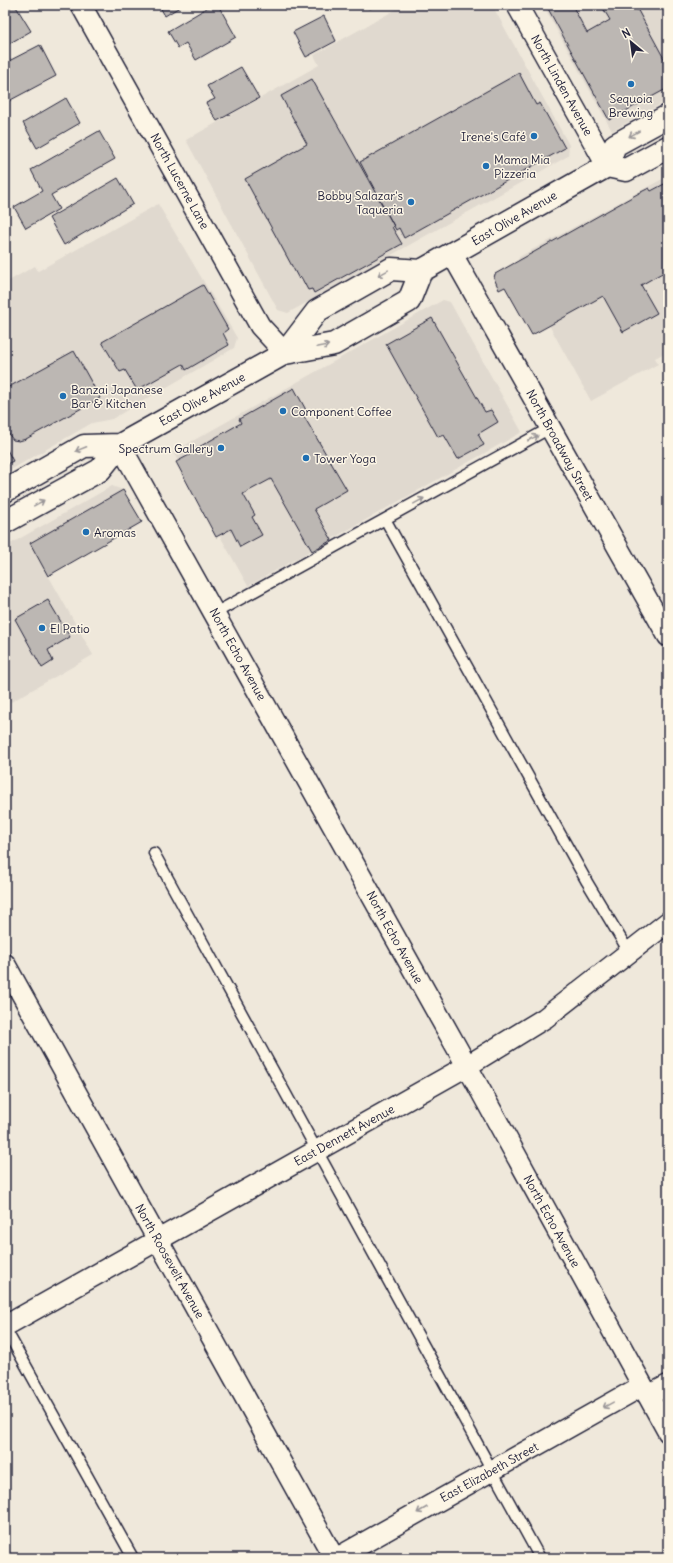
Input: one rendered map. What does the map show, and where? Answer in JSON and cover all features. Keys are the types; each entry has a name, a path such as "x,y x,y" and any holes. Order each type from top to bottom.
{"main road":[{"path":"668,116 616,145 607,166 626,170 668,147"},
{"name":"East Olive Avenue","path":"285,353 317,310 391,269 421,271 607,166"},
{"name":"East Olive Avenue","path":"5,522 100,470 120,445 285,353 334,344 409,301 421,271"},
{"name":"East Olive Avenue","path":"5,490 84,446 120,445"}],"street":[{"name":"North Lucerne Lane","path":"81,5 260,326 285,353"},
{"name":"North Linden Avenue","path":"517,5 607,166"},
{"name":"North Broadway Street","path":"452,254 668,636"},
{"name":"North Echo Avenue","path":"120,445 467,1066 668,1432"},
{"name":"East Dennett Avenue","path":"5,1327 158,1239 467,1066 545,1018 668,922"},
{"name":"North Roosevelt Avenue","path":"5,964 335,1558"},
{"name":"East Elizabeth Street","path":"335,1558 491,1470 645,1391 668,1385"}],"lane":[{"path":"215,613 550,428"},
{"path":"385,519 587,882 629,952"},
{"path":"154,853 540,1558"},
{"path":"5,1327 133,1558"}],"shaded area":[{"path":"404,5 492,5 569,145 568,156 288,313 278,310 186,140 319,65 314,55"},
{"path":"543,5 668,5 668,100 612,131"},
{"path":"668,176 668,351 655,358 658,364 591,401 517,267 519,257"},
{"path":"158,204 237,338 234,348 112,419 92,423 5,473 5,283 35,266 38,271"},
{"path":"443,300 450,302 522,432 248,586 173,452"},
{"path":"112,486 123,490 142,522 48,575 93,655 11,702 5,691 5,547"}],"building":[{"path":"15,5 31,31 5,46 5,6"},
{"path":"159,5 183,5 165,16"},
{"path":"212,5 218,5 236,37 196,60 186,43 178,48 168,31"},
{"path":"367,5 377,5 369,9"},
{"path":"546,5 572,5 587,33 610,20 601,5 635,5 667,64 668,88 609,120"},
{"path":"324,16 336,41 306,57 293,32"},
{"path":"40,45 56,76 5,103 5,63"},
{"path":"241,67 259,98 217,121 206,103 215,99 207,86"},
{"path":"519,73 536,105 540,103 565,148 404,238 399,228 396,230 360,162"},
{"path":"312,79 394,226 392,227 402,244 314,293 312,289 308,290 301,277 299,279 245,179 307,144 281,96"},
{"path":"66,98 80,123 37,148 23,123"},
{"path":"99,131 115,159 51,195 59,209 26,228 14,207 42,191 31,170"},
{"path":"118,178 133,204 64,245 49,218"},
{"path":"668,182 668,279 664,272 641,285 657,313 623,332 603,296 532,335 505,287 499,290 494,278 495,274 639,193 649,188 651,191"},
{"path":"203,285 228,329 223,333 229,345 186,370 183,364 137,390 125,370 120,372 102,342"},
{"path":"432,318 485,412 491,410 498,422 478,434 484,445 458,459 444,435 438,437 386,344"},
{"path":"74,351 100,398 26,439 19,441 13,440 5,429 5,389"},
{"path":"294,388 306,410 302,413 347,490 314,509 332,540 312,551 271,479 243,494 255,515 252,517 262,535 240,547 231,529 216,537 176,462 193,453 192,451 241,423 239,419"},
{"path":"5,446 13,461 5,465"},
{"name":"Aromas","path":"123,490 142,522 48,576 30,543"},
{"name":"El Patio","path":"48,600 70,637 48,650 53,661 42,668 15,619"},
{"path":"5,614 10,622 5,625"}],"place":[{"name":"Sequoia Brewing","path":"631,84"},
{"name":"Irene's Café","path":"534,136"},
{"name":"Mama Mia Pizzeria","path":"486,166"},
{"name":"Bobby Salazar's Taqueria","path":"411,202"},
{"name":"Banzai Japanese Bar & Kitchen","path":"63,396"},
{"name":"Component Coffee","path":"283,411"},
{"name":"Spectrum Gallery","path":"221,448"},
{"name":"Tower Yoga","path":"306,458"},
{"name":"Aromas","path":"86,532"},
{"name":"El Patio","path":"42,628"}]}
